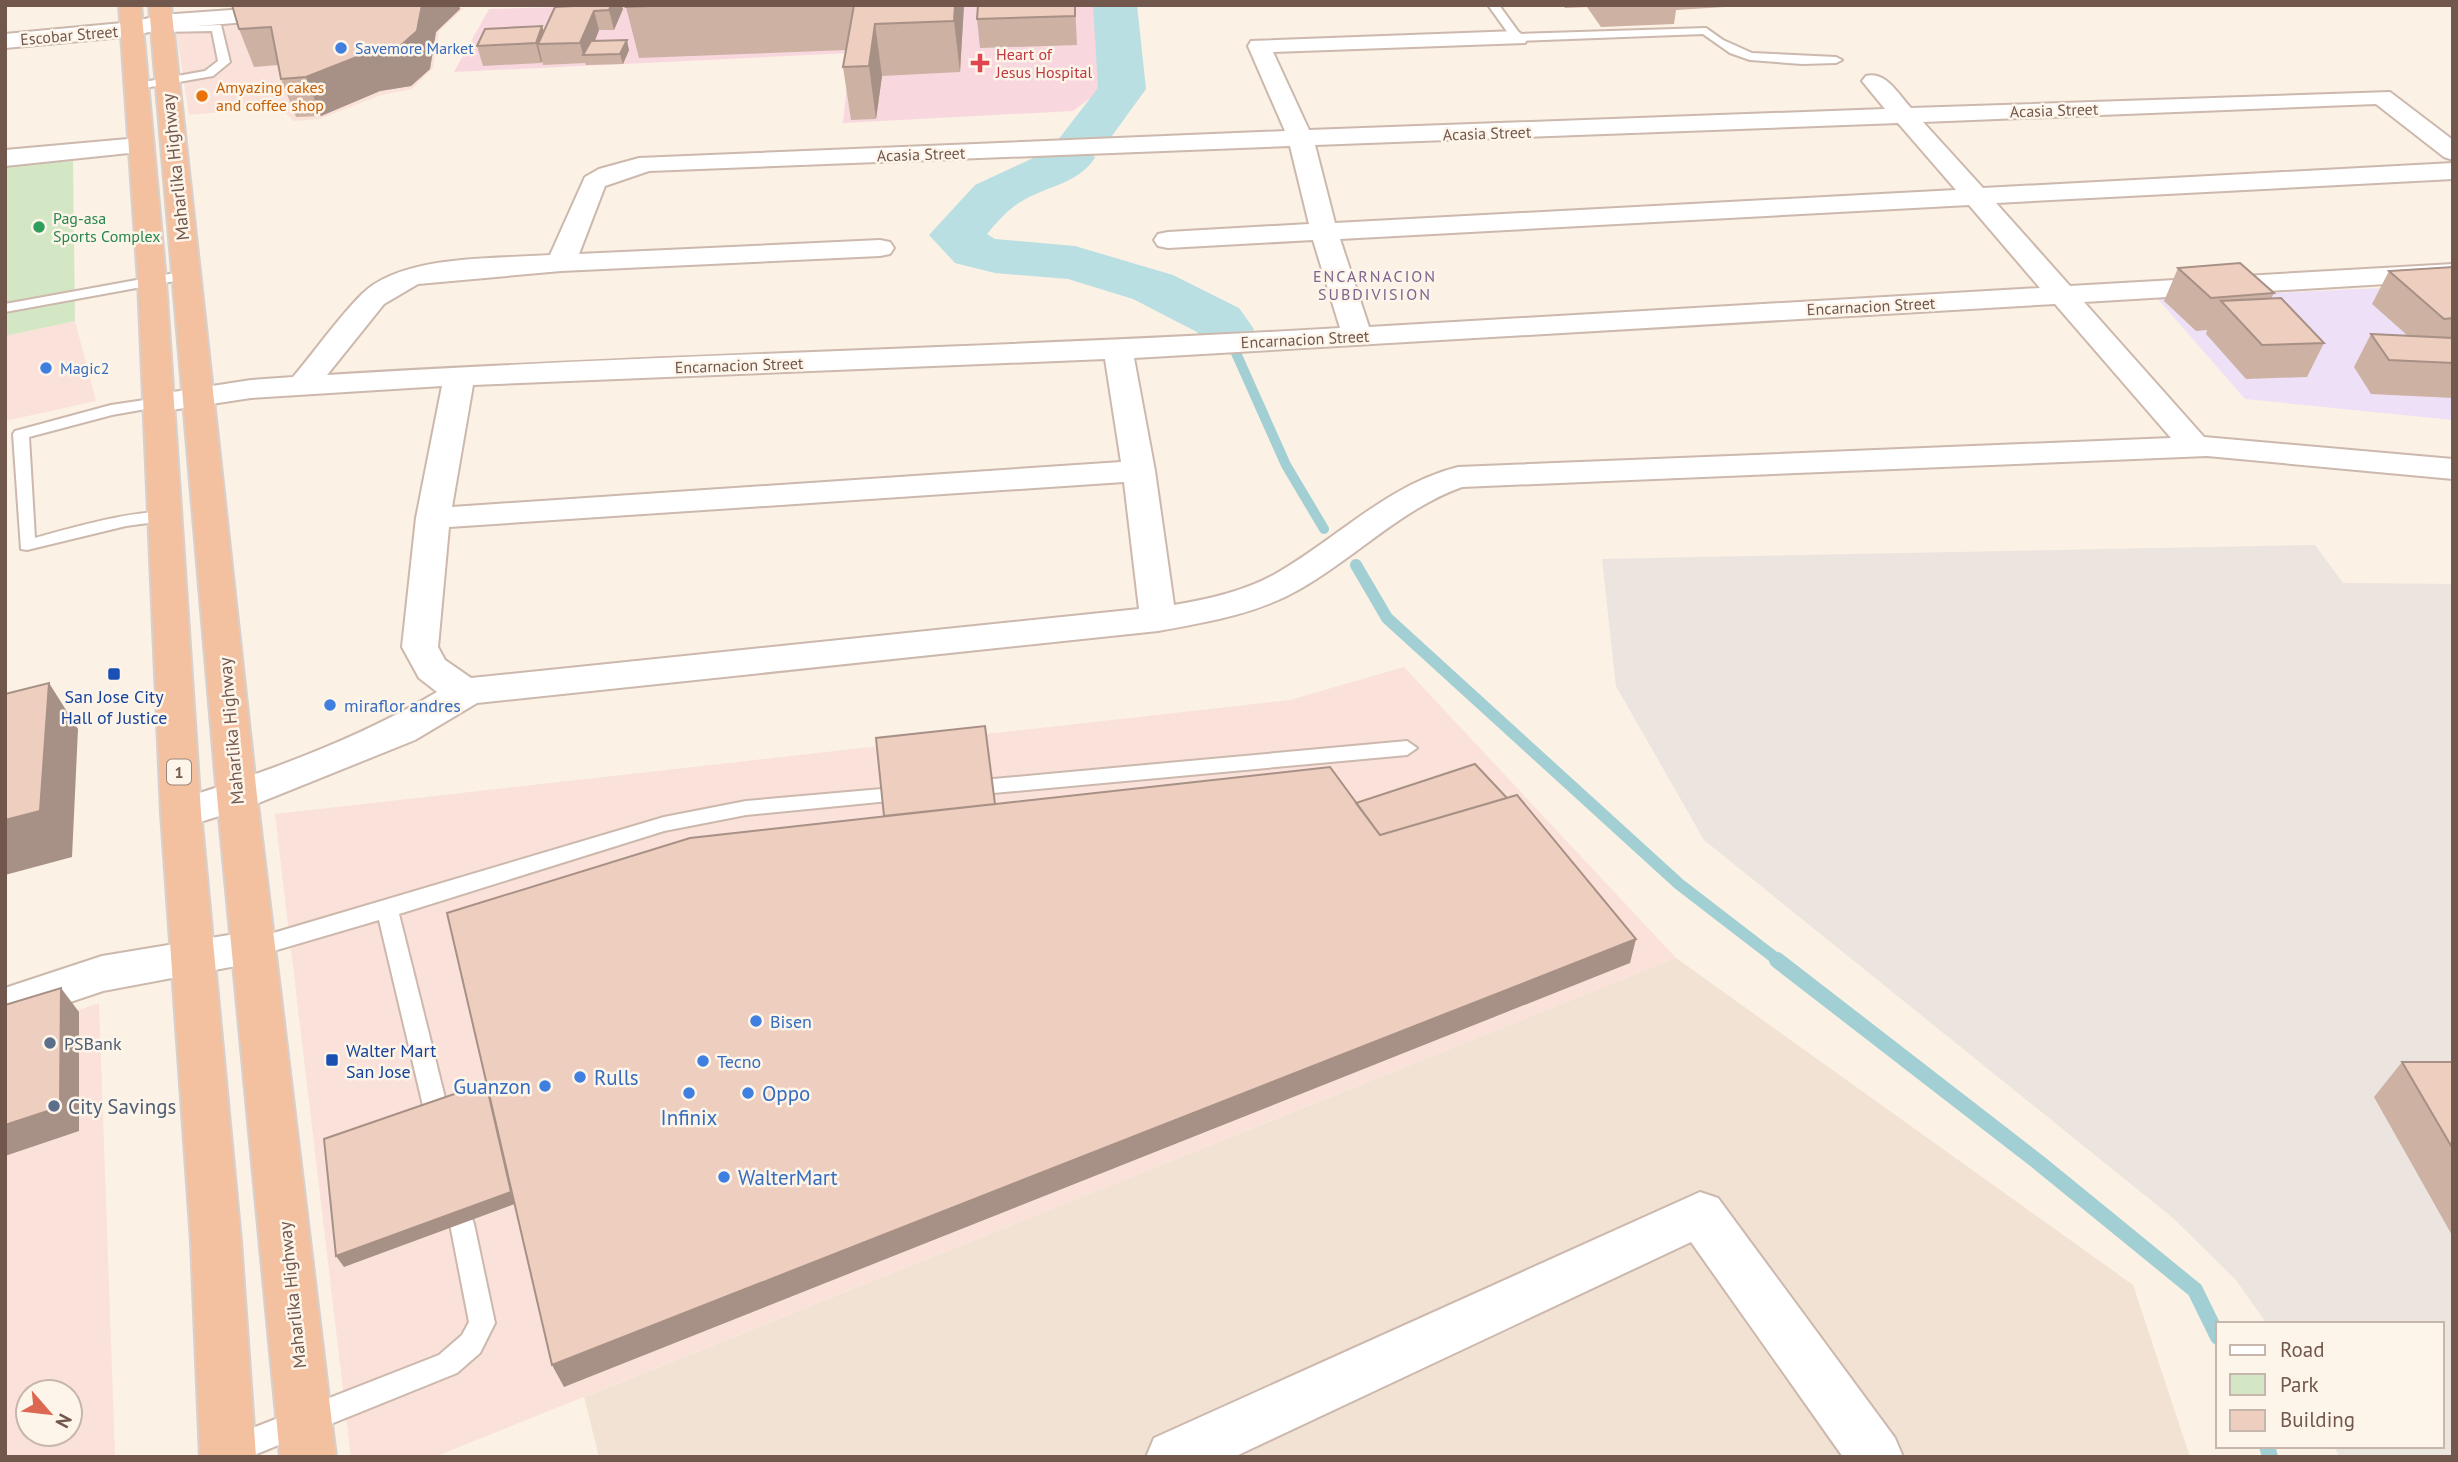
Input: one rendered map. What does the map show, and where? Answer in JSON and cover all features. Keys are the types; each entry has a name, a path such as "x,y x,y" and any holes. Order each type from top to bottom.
{"highway":[{"name":"Maharlika Highway","path":"130,5 133,29 151,85 169,278 158,403 181,813 194,956 228,1454"},
{"name":"Maharlika Highway","path":"161,19 139,146 199,396 237,796 307,1440"}],"street":[{"name":"Escobar Street","path":"5,41 133,29 161,19 311,12"},
{"path":"1357,336 1324,232 1301,140 1259,46 1517,38"},
{"path":"1874,81 2195,446"},
{"name":"Acasia Street","path":"561,263 594,182 608,174 648,163 2382,97 2453,152"},
{"path":"5,158 139,146"},
{"path":"1168,240 2453,171"},
{"path":"300,388 374,298 392,285 431,273 561,263 880,248"},
{"name":"Encarnacion Street","path":"158,403 199,396 459,376 1118,350 2453,272"},
{"path":"1118,350 1139,471 1158,619"},
{"path":"459,376 433,518 420,648 427,663 439,675 468,691"},
{"path":"181,813 237,796 401,731 468,691 1158,619 1237,605 1275,588 1427,489 1458,477 2195,446 2453,470"},
{"path":"433,518 1139,471"},
{"path":"5,1006 102,974 194,956 253,948"},
{"path":"1173,1457 1700,1214 1876,1457"}],"lane":[{"path":"1493,5 1517,38 1706,32 1731,52 1752,57 1836,60"},
{"path":"151,85 208,74 224,62 217,27 161,19"},
{"path":"5,308 169,278"},
{"path":"158,403 111,410 21,434 27,545 126,521 164,516"},
{"path":"993,786 1407,748"},
{"path":"253,948 664,824 746,808 883,796"},
{"path":"387,909 437,1114"},
{"path":"228,1454 307,1440 448,1364 471,1344 482,1323 462,1224"}],"shaded area":[{"name":"Heart of Jesus Hospital","path":"624,5 1101,5 1113,81 1073,111 843,123 850,53 454,72 489,9"},
{"name":"Savemore Market","path":"464,8 439,31 433,68 412,89 381,95 320,119 294,121 279,107 189,115 175,24"},
{"path":"2453,285 2453,420 2245,399 2157,298"},
{"name":"Magic2","path":"75,321 96,401 5,421 5,336"},
{"path":"2315,545 2343,583 2453,584 2453,1457 2339,1457 2335,1448 2444,1448 2444,1322 2266,1322 2236,1280 2173,1218 1704,840 1616,686 1602,559"},
{"name":"WalterMart","path":"1404,667 1676,958 434,1457 351,1457 275,814 1290,700"},
{"path":"1676,958 2133,1285 2190,1457 599,1457 584,1397"},
{"path":"99,1003 115,1457 5,1457 5,1035"}],"green space":[{"name":"Pag-asa Sports Complex","path":"73,161 75,321 5,336 5,166"}],"building":[{"path":"232,5 422,5 417,31 398,48 367,53 306,77 281,79 271,27 239,29"},
{"path":"611,5 609,10 594,11 580,43 538,44 555,7"},
{"path":"627,5 674,5 626,7"},
{"path":"854,5 955,5 954,21 875,24 869,66 843,67"},
{"path":"978,5 1075,5 1075,16 977,19"},
{"path":"542,26 536,43 477,46 485,29"},
{"path":"627,40 620,54 583,55 591,41"},
{"path":"2240,263 2274,293 2211,298 2178,268"},
{"path":"2453,267 2453,318 2444,319 2389,271"},
{"path":"2281,298 2324,343 2262,345 2221,301"},
{"path":"2371,334 2453,338 2453,363 2389,360"},
{"path":"49,683 40,811 5,820 5,694"},
{"path":"985,726 995,804 884,816 876,738"},
{"path":"1475,764 1507,798 1380,835 1356,803"},
{"name":"WalterMart","path":"1330,767 1380,835 1517,795 1636,939 552,1365 447,913 690,838"},
{"path":"61,988 60,1107 5,1125 5,1005"},
{"path":"2402,1062 2453,1062 2453,1149"},
{"path":"486,1083 511,1192 336,1256 324,1139"}],"waterway":[{"path":"1083,140 1122,89 1115,5"},
{"path":"1070,158 1044,174 1000,192 956,235 974,251 995,256 1021,256 1075,263 1153,287 1218,320 1225,329"},
{"path":"1236,353 1286,465 1324,529"},
{"path":"1356,565 1387,618 1679,884 1779,961"},
{"path":"1777,960 2038,1162 2195,1290 2216,1333"},
{"path":"2268,1448 2270,1457"}],"place":[{"name":"Savemore Market","path":"341,48"},
{"name":"Heart of Jesus Hospital","path":"980,63"},
{"name":"Amyazing cakes and coffee shop","path":"202,96"},
{"name":"Pag-asa Sports Complex","path":"39,227"},
{"name":"Magic2","path":"46,368"},
{"name":"San Jose City Hall of Justice","path":"114,674"},
{"name":"miraflor andres","path":"330,705"},
{"name":"Bisen","path":"756,1021"},
{"name":"PSBank","path":"50,1043"},
{"name":"Walter Mart San Jose","path":"332,1060"},
{"name":"Tecno","path":"703,1061"},
{"name":"Rulls","path":"580,1077"},
{"name":"Guanzon","path":"545,1086"},
{"name":"Infinix","path":"689,1093"},
{"name":"Oppo","path":"748,1093"},
{"name":"City Savings","path":"54,1106"},
{"name":"WalterMart","path":"724,1177"}],"district":[{"name":"ENCARNACION SUBDIVISION","path":"1375,285"}]}
